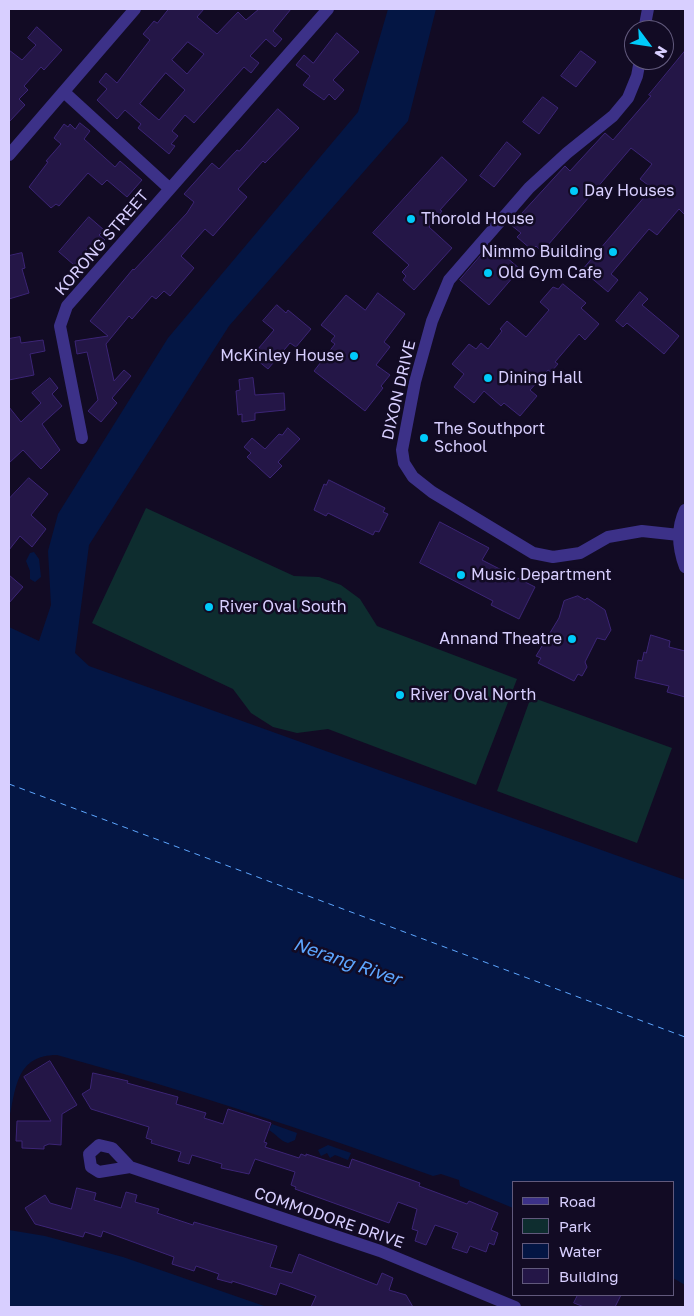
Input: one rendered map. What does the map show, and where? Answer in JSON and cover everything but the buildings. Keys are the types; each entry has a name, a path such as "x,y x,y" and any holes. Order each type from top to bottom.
{"street":[{"path":"9,155 135,9"},
{"name":"KORONG STREET","path":"82,438 60,326 67,306 328,9"},
{"name":"DIXON DRIVE","path":"638,70 628,98 613,116 567,153 529,188 449,280 432,321 415,382 402,450 404,462 413,477 432,492 533,553 553,557 580,553 608,537 642,531 679,535"},
{"name":"KORONG STREET","path":"64,92 170,189"},
{"path":"685,510 681,518 678,543 685,567"},
{"name":"COMMODORE DRIVE","path":"130,1167 380,1250 515,1307"}],"green space":[{"path":"146,508 294,576 319,577 341,585 360,599 377,626 517,679 476,785 328,729 297,733 273,727 251,713 233,689 92,623"},
{"path":"531,697 672,748 637,843 497,791"}],"water":[{"name":"Nerang River","path":"388,9 436,9 408,121 229,326 89,545 75,653 89,666 685,880 685,1285 674,1279 674,1181 512,1181 512,1208 460,1186 459,1180 441,1174 433,1176 246,1112 152,1082 57,1055 43,1056 26,1067 16,1085 9,1120 9,627 39,641 51,605 48,551 58,514 168,338 358,112"},
{"path":"34,552 39,559 41,577 35,582 30,579 30,571 26,561 30,553"},
{"path":"272,1124 297,1133 295,1140 288,1143 283,1141 269,1130"},
{"path":"328,1145 351,1153 348,1160 335,1155 330,1158 327,1153 321,1156 318,1150"},
{"path":"9,1230 45,1236 123,1257 267,1307 9,1307"}],"ferry route":[{"path":"9,784 685,1037"}],"place":[{"name":"Day Houses","path":"574,191"},
{"name":"Thorold House","path":"411,219"},
{"name":"Nimmo Building","path":"613,252"},
{"name":"Old Gym Cafe","path":"488,273"},
{"name":"McKinley House","path":"354,356"},
{"name":"Dining Hall","path":"488,378"},
{"name":"The Southport School","path":"424,438"},
{"name":"Music Department","path":"461,575"},
{"name":"River Oval South","path":"209,607"},
{"name":"Annand Theatre","path":"572,639"},
{"name":"River Oval North","path":"400,695"}]}
